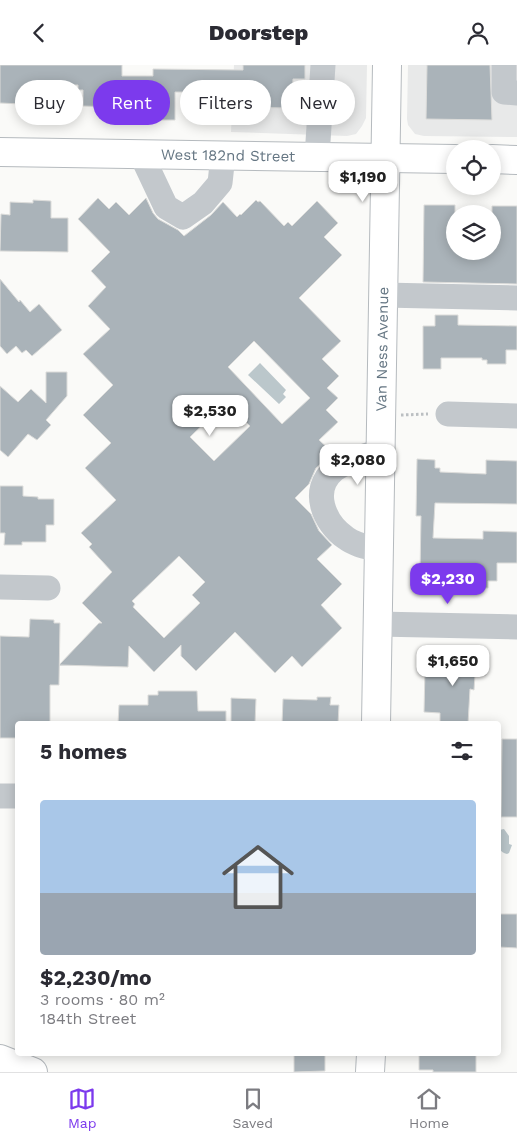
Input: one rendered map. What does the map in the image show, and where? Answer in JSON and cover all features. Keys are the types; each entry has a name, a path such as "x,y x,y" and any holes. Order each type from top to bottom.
{"main road":[{"name":"Van Ness Avenue","path":"376,721 387,65"},
{"name":"West 182nd Street","path":"0,151 446,159"},
{"path":"501,159 517,159"},
{"path":"370,1072 371,1056"},
{"path":"0,1059 33,1072"}],"street":[{"path":"317,157 322,65"},
{"path":"504,65 504,92 517,93"},
{"path":"141,154 166,207 183,217 203,203 220,183 223,155"},
{"path":"383,295 517,298"},
{"path":"448,414 517,416"},
{"path":"379,550 347,539 338,531 324,510 321,490 334,470 380,451"},
{"path":"0,587 48,588"},
{"path":"378,624 517,627"},
{"path":"0,795 15,796"}],"path":[{"path":"381,415 448,414"}],"shaded area":[{"path":"234,65 367,65 366,118 356,134 347,136 231,132 231,125 271,125 271,80 233,80"},
{"path":"408,65 517,65 517,137 424,136 415,134 408,125 407,119"},
{"path":"260,363 286,390 283,394 286,397 279,404 248,375"},
{"path":"504,829 509,836 509,844 512,845 507,854 501,851 501,830"}],"building":[{"path":"0,65 122,65 122,76 153,76 153,69 243,70 243,65 305,65 305,79 281,80 281,108 271,108 271,80 180,80 180,92 175,92 175,120 170,120 170,80 93,80 93,106 83,106 83,80 15,80 15,104 0,103"},
{"path":"427,65 490,65 492,120 426,119"},
{"path":"98,198 109,209 116,202 129,215 146,198 158,219 178,230 184,236 211,215 223,202 237,217 256,200 260,201 284,226 288,222 292,226 317,201 338,223 324,237 342,255 299,298 341,341 322,359 339,376 327,388 338,398 326,410 338,422 319,440 333,453 316,468 309,484 295,498 311,514 319,531 332,545 317,559 342,584 321,605 342,628 302,667 292,656 275,673 235,632 196,671 181,656 181,645 154,672 129,646 128,667 59,665 99,623 102,623 82,603 112,572 89,547 92,544 81,533 116,500 85,468 111,443 83,415 113,385 83,354 110,329 88,306 106,287 91,271 110,252 78,219","holes":["254,341 310,398 282,424 228,367","226,402 250,426 214,461 190,437","179,556 205,582 192,595 200,603 164,638 133,607 135,604 132,601"]},
{"path":"33,200 51,201 51,218 68,218 68,252 0,251 1,214 10,215 10,202 33,203"},
{"path":"424,205 446,205 446,260 501,260 501,206 517,206 517,284 423,282"},
{"path":"0,279 30,312 39,304 62,330 32,356 26,350 22,353 16,346 7,354 0,346"},
{"path":"435,315 458,315 458,325 517,326 517,350 506,350 506,364 487,364 487,360 482,360 482,358 441,358 441,369 423,369 423,326 435,326"},
{"path":"46,372 67,372 67,396 46,420 51,425 37,440 28,434 8,457 0,450 0,386 18,402 31,389 46,403"},
{"path":"417,459 435,460 435,468 440,468 440,472 486,474 486,460 517,461 517,504 435,503 433,538 483,539 483,531 517,532 517,563 497,563 497,581 488,581 488,588 438,588 438,574 420,574 421,516 416,516"},
{"path":"0,486 23,486 23,496 38,497 38,499 54,499 54,525 46,525 46,542 22,542 22,545 4,545 5,533 0,533"},
{"path":"30,619 54,620 54,623 60,623 59,685 50,685 50,721 15,721 15,738 0,738 0,636 29,637"},
{"path":"445,654 476,654 476,656 487,657 486,675 475,675 474,690 470,689 468,721 440,721 440,713 424,712 425,669 442,669 442,662 445,662"},
{"path":"158,691 197,691 198,711 226,711 226,721 118,721 119,705 148,705 148,695 158,695"},
{"path":"317,697 331,697 330,705 339,705 338,721 282,721 283,699 317,700"},
{"path":"231,698 256,699 255,721 231,721"},
{"path":"502,739 517,739 517,817 501,817"},
{"path":"501,914 517,914 517,948 501,947"},
{"path":"294,1056 325,1056 325,1071 294,1072"},
{"path":"419,1056 476,1056 476,1072 433,1072 433,1070 419,1070"}]}
